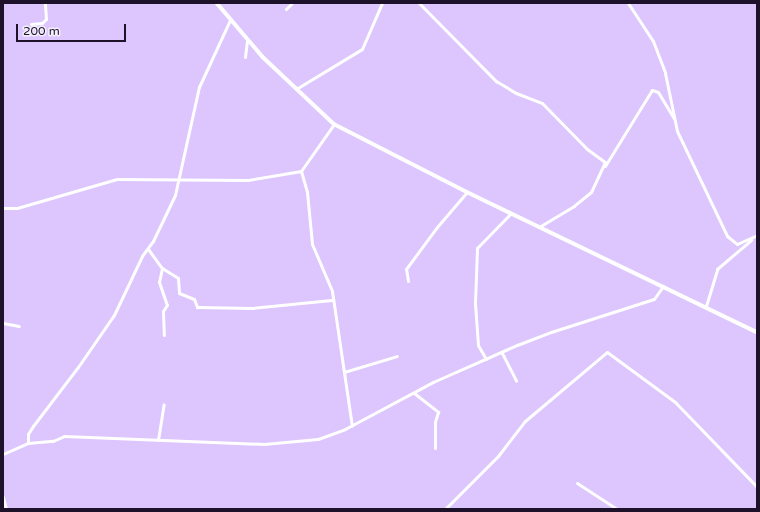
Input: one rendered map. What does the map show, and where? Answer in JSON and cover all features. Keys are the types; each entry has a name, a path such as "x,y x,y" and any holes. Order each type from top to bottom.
{"street":[{"path":"31,24 42,23 46,19 45,3"},
{"path":"217,3 246,40 295,89 334,124 467,192 664,285 757,332"},
{"path":"286,9 292,3"},
{"path":"295,89 362,49 382,3"},
{"path":"419,3 496,81 516,93 542,103 587,149 603,159 605,166"},
{"path":"628,3 648,32 661,61 677,131 727,236 737,244 740,249"},
{"path":"28,443 28,434 33,426 78,367 114,315 171,205 190,137 198,93 230,20"},
{"path":"245,57 246,40"},
{"path":"541,226 586,196 652,90 658,92 674,120"},
{"path":"3,208 17,208 117,179 179,178 248,180 301,170 334,124"},
{"path":"301,170 307,192 312,244 327,276 332,300 352,426"},
{"path":"408,282 406,269 437,227 467,192"},
{"path":"486,360 478,345 475,303 477,248 511,213"},
{"path":"737,244 756,236"},
{"path":"706,306 717,269 756,236"},
{"path":"148,249 162,268 177,276 179,293 193,298 197,307 252,308 332,300"},
{"path":"162,268 159,282 167,305 163,311 164,335"},
{"path":"3,454 28,443 53,441 64,436 278,444 318,439 352,426 414,393 550,332 643,304 659,295 664,285"},
{"path":"3,323 19,326"},
{"path":"444,509 498,456 525,421 607,352 675,402 757,487"},
{"path":"502,353 516,381"},
{"path":"344,372 397,356"},
{"path":"414,393 438,412 435,422 435,448"},
{"path":"158,440 164,404"},
{"path":"577,483 616,509"},
{"path":"3,497 6,509"}]}
